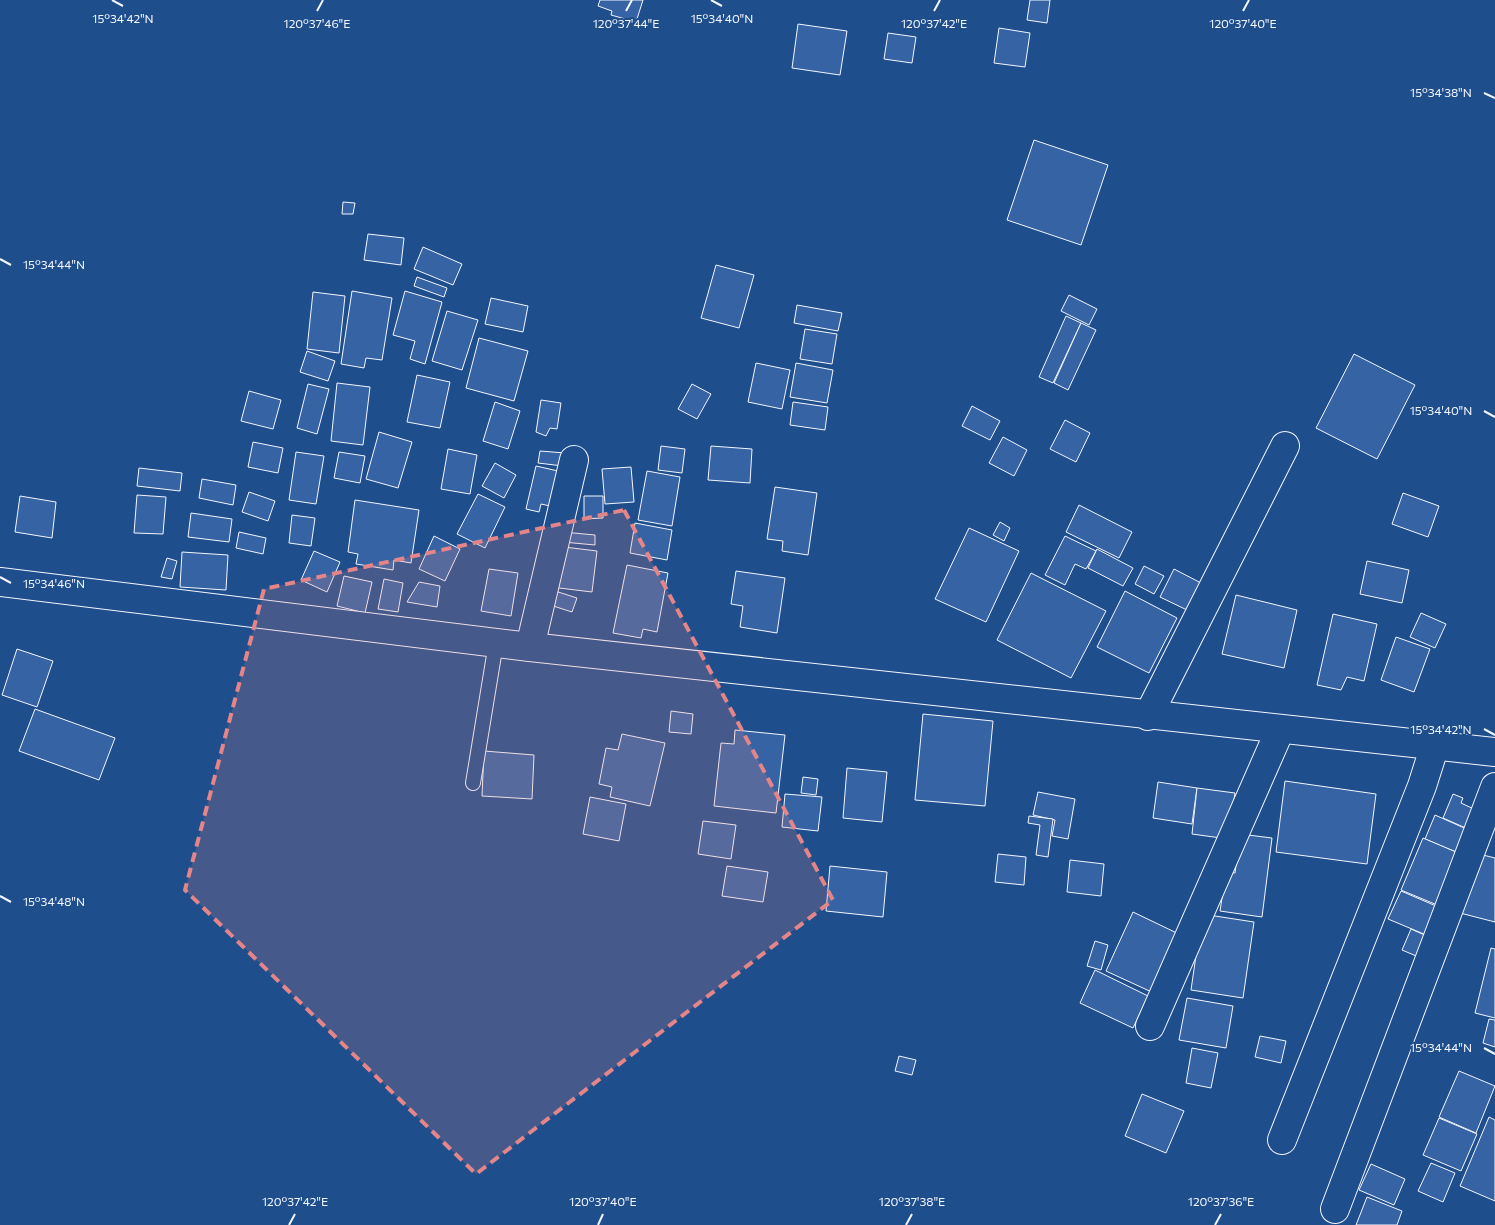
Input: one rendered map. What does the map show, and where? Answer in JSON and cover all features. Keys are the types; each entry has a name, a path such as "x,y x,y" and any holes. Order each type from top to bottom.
{"street":[{"path":"1148,716 1285,446"},
{"path":"530,647 574,460"},
{"path":"0,582 530,647 1148,716 1495,752"},
{"path":"1150,1026 1280,730"},
{"path":"1282,1140 1422,786 1435,745"},
{"path":"1335,1209 1495,787"}],"lane":[{"path":"473,784 496,643"}],"highlighted area":[{"path":"624,510 833,900 476,1174 185,890 264,589"}],"building":[{"path":"600,0 643,0 636,22 611,15 612,11 598,6"},
{"path":"1030,0 1050,0 1047,23 1027,20"},
{"path":"798,24 847,31 840,75 792,68"},
{"path":"999,28 1030,33 1025,67 994,63"},
{"path":"888,33 916,37 912,63 884,59"},
{"path":"1034,140 1108,165 1081,245 1007,220"},
{"path":"343,202 355,203 353,214 342,214"},
{"path":"368,234 404,238 401,265 364,260"},
{"path":"423,247 462,264 453,285 414,269"},
{"path":"716,265 754,275 739,328 701,318"},
{"path":"417,277 447,288 444,297 414,286"},
{"path":"352,291 392,298 382,360 366,358 364,368 341,364"},
{"path":"405,291 442,302 425,364 410,359 415,341 393,335"},
{"path":"313,292 345,296 339,353 307,349"},
{"path":"1069,295 1097,309 1089,325 1061,311"},
{"path":"491,298 528,306 523,332 485,324"},
{"path":"797,305 842,313 838,331 794,323"},
{"path":"447,311 478,320 462,370 432,361"},
{"path":"1066,316 1081,323 1053,383 1039,377"},
{"path":"1081,323 1096,330 1068,390 1054,383"},
{"path":"805,329 837,334 832,364 800,359"},
{"path":"479,338 528,351 514,401 466,388"},
{"path":"307,351 335,361 328,381 300,372"},
{"path":"1354,354 1415,385 1377,459 1316,428"},
{"path":"756,363 790,370 782,409 748,402"},
{"path":"796,363 833,370 827,403 790,397"},
{"path":"417,375 450,382 440,428 407,422"},
{"path":"337,383 370,387 363,445 331,441"},
{"path":"308,384 329,389 317,434 297,428"},
{"path":"692,384 711,394 697,419 678,409"},
{"path":"249,391 281,400 273,429 241,421"},
{"path":"541,400 561,403 557,429 550,428 546,436 536,432"},
{"path":"495,402 520,411 508,449 483,441"},
{"path":"793,402 828,407 825,430 790,425"},
{"path":"972,406 1000,421 990,440 962,426"},
{"path":"1065,420 1090,433 1076,462 1050,449"},
{"path":"379,432 412,442 398,488 366,479"},
{"path":"1003,437 1027,450 1014,476 989,463"},
{"path":"253,442 283,448 278,473 248,467"},
{"path":"661,446 685,449 682,473 658,470"},
{"path":"711,446 752,449 750,483 708,480"},
{"path":"448,449 477,455 470,494 441,489"},
{"path":"540,451 565,453 563,466 538,463"},
{"path":"296,452 324,456 316,504 289,500"},
{"path":"339,452 365,456 360,483 334,478"},
{"path":"495,463 516,475 504,498 482,486"},
{"path":"536,466 567,473 559,508 541,504 539,512 526,509"},
{"path":"631,467 634,502 605,504 602,469"},
{"path":"139,468 182,473 180,491 137,486"},
{"path":"647,471 680,477 672,526 638,520"},
{"path":"202,479 236,485 233,505 199,498"},
{"path":"775,487 817,493 808,555 782,551 783,541 767,539"},
{"path":"249,492 275,501 268,521 242,512"},
{"path":"1403,493 1439,506 1428,537 1392,524"},
{"path":"478,494 505,507 485,548 457,534"},
{"path":"137,495 166,497 163,534 134,533"},
{"path":"20,496 56,502 52,538 15,532"},
{"path":"584,496 603,496 603,518 584,519"},
{"path":"355,500 419,510 411,563 394,560 393,570 356,564 358,554 348,552"},
{"path":"1079,505 1132,532 1119,558 1066,532"},
{"path":"191,513 232,519 229,542 188,537"},
{"path":"292,515 315,518 311,546 289,543"},
{"path":"1000,522 1010,528 1004,541 993,535"},
{"path":"635,523 672,530 667,560 630,553"},
{"path":"969,528 1019,551 986,622 935,599"},
{"path":"239,532 266,538 263,554 236,548"},
{"path":"563,532 595,535 595,545 563,542"},
{"path":"434,536 460,549 445,581 419,569"},
{"path":"1065,536 1096,551 1086,569 1075,564 1065,585 1045,575"},
{"path":"556,546 597,551 592,592 551,587"},
{"path":"1097,549 1133,568 1123,586 1088,568"},
{"path":"314,551 340,562 327,592 301,580"},
{"path":"182,552 228,555 226,590 180,587"},
{"path":"167,558 177,561 172,579 161,577"},
{"path":"1367,561 1409,570 1402,603 1360,594"},
{"path":"627,565 668,573 657,632 643,629 641,638 613,633"},
{"path":"1144,566 1164,576 1154,594 1135,584"},
{"path":"489,569 518,573 511,616 481,611"},
{"path":"1174,569 1201,583 1187,610 1160,597"},
{"path":"736,571 785,578 777,633 740,627 743,606 731,604"},
{"path":"1031,573 1106,611 1071,678 997,640"},
{"path":"344,576 372,582 365,613 337,606"},
{"path":"384,579 403,583 398,612 378,609"},
{"path":"419,582 440,586 437,607 407,602"},
{"path":"552,590 577,598 572,612 547,604"},
{"path":"1125,591 1177,618 1149,673 1097,647"},
{"path":"1236,595 1297,610 1284,668 1222,654"},
{"path":"1421,613 1446,624 1435,648 1410,637"},
{"path":"1333,614 1377,624 1364,681 1347,677 1341,690 1317,685"},
{"path":"1396,637 1430,649 1414,692 1381,680"},
{"path":"17,649 53,661 37,707 2,695"},
{"path":"35,709 115,738 99,780 19,751"},
{"path":"671,711 693,714 691,734 669,732"},
{"path":"923,714 993,721 985,806 915,800"},
{"path":"735,730 785,735 776,813 714,806 721,743 734,744"},
{"path":"622,734 665,743 650,806 610,797 612,787 599,784 606,748 618,750"},
{"path":"484,751 534,755 532,799 482,796"},
{"path":"847,768 887,772 882,822 843,818"},
{"path":"803,777 818,779 816,795 801,793"},
{"path":"1285,781 1376,794 1367,864 1276,852"},
{"path":"1158,782 1197,788 1192,824 1153,818"},
{"path":"1197,788 1235,793 1228,839 1192,834"},
{"path":"1038,792 1075,799 1068,839 1052,836 1055,820 1033,815"},
{"path":"785,794 822,797 818,831 782,827"},
{"path":"1453,794 1463,798 1461,803 1476,810 1468,829 1443,818"},
{"path":"590,797 626,804 619,841 583,834"},
{"path":"1435,815 1471,831 1461,854 1425,839"},
{"path":"1029,816 1053,819 1048,857 1036,855 1040,825 1028,823"},
{"path":"703,821 736,825 731,859 698,854"},
{"path":"1240,834 1272,838 1262,917 1220,911 1226,872 1235,873"},
{"path":"1423,838 1463,855 1442,907 1401,890"},
{"path":"1475,853 1495,858 1495,922 1460,913"},
{"path":"998,854 1026,857 1024,885 995,882"},
{"path":"1070,860 1104,864 1101,896 1067,892"},
{"path":"727,866 768,872 763,902 722,896"},
{"path":"830,866 887,872 883,917 826,911"},
{"path":"1401,891 1443,909 1431,937 1388,919"},
{"path":"1133,912 1183,936 1156,994 1106,971"},
{"path":"1202,914 1254,922 1243,998 1191,990"},
{"path":"1411,929 1429,937 1421,958 1402,950"},
{"path":"1095,941 1108,945 1101,970 1087,966"},
{"path":"1491,948 1495,949 1495,1018 1475,1013"},
{"path":"1095,970 1148,996 1133,1028 1080,1003"},
{"path":"1187,998 1233,1006 1226,1048 1179,1040"},
{"path":"1489,1019 1495,1020 1495,1047 1483,1043"},
{"path":"1260,1036 1286,1041 1281,1063 1255,1057"},
{"path":"1192,1048 1218,1053 1211,1088 1186,1083"},
{"path":"899,1056 916,1060 912,1075 895,1071"},
{"path":"1459,1071 1495,1086 1476,1133 1439,1117"},
{"path":"1142,1094 1184,1111 1166,1153 1125,1136"},
{"path":"1489,1117 1495,1120 1495,1201 1460,1186"},
{"path":"1439,1118 1477,1134 1461,1171 1423,1155"},
{"path":"1431,1163 1455,1173 1443,1202 1418,1191"},
{"path":"1371,1164 1405,1179 1394,1205 1359,1190"},
{"path":"1367,1197 1402,1211 1397,1225 1356,1225"}]}
